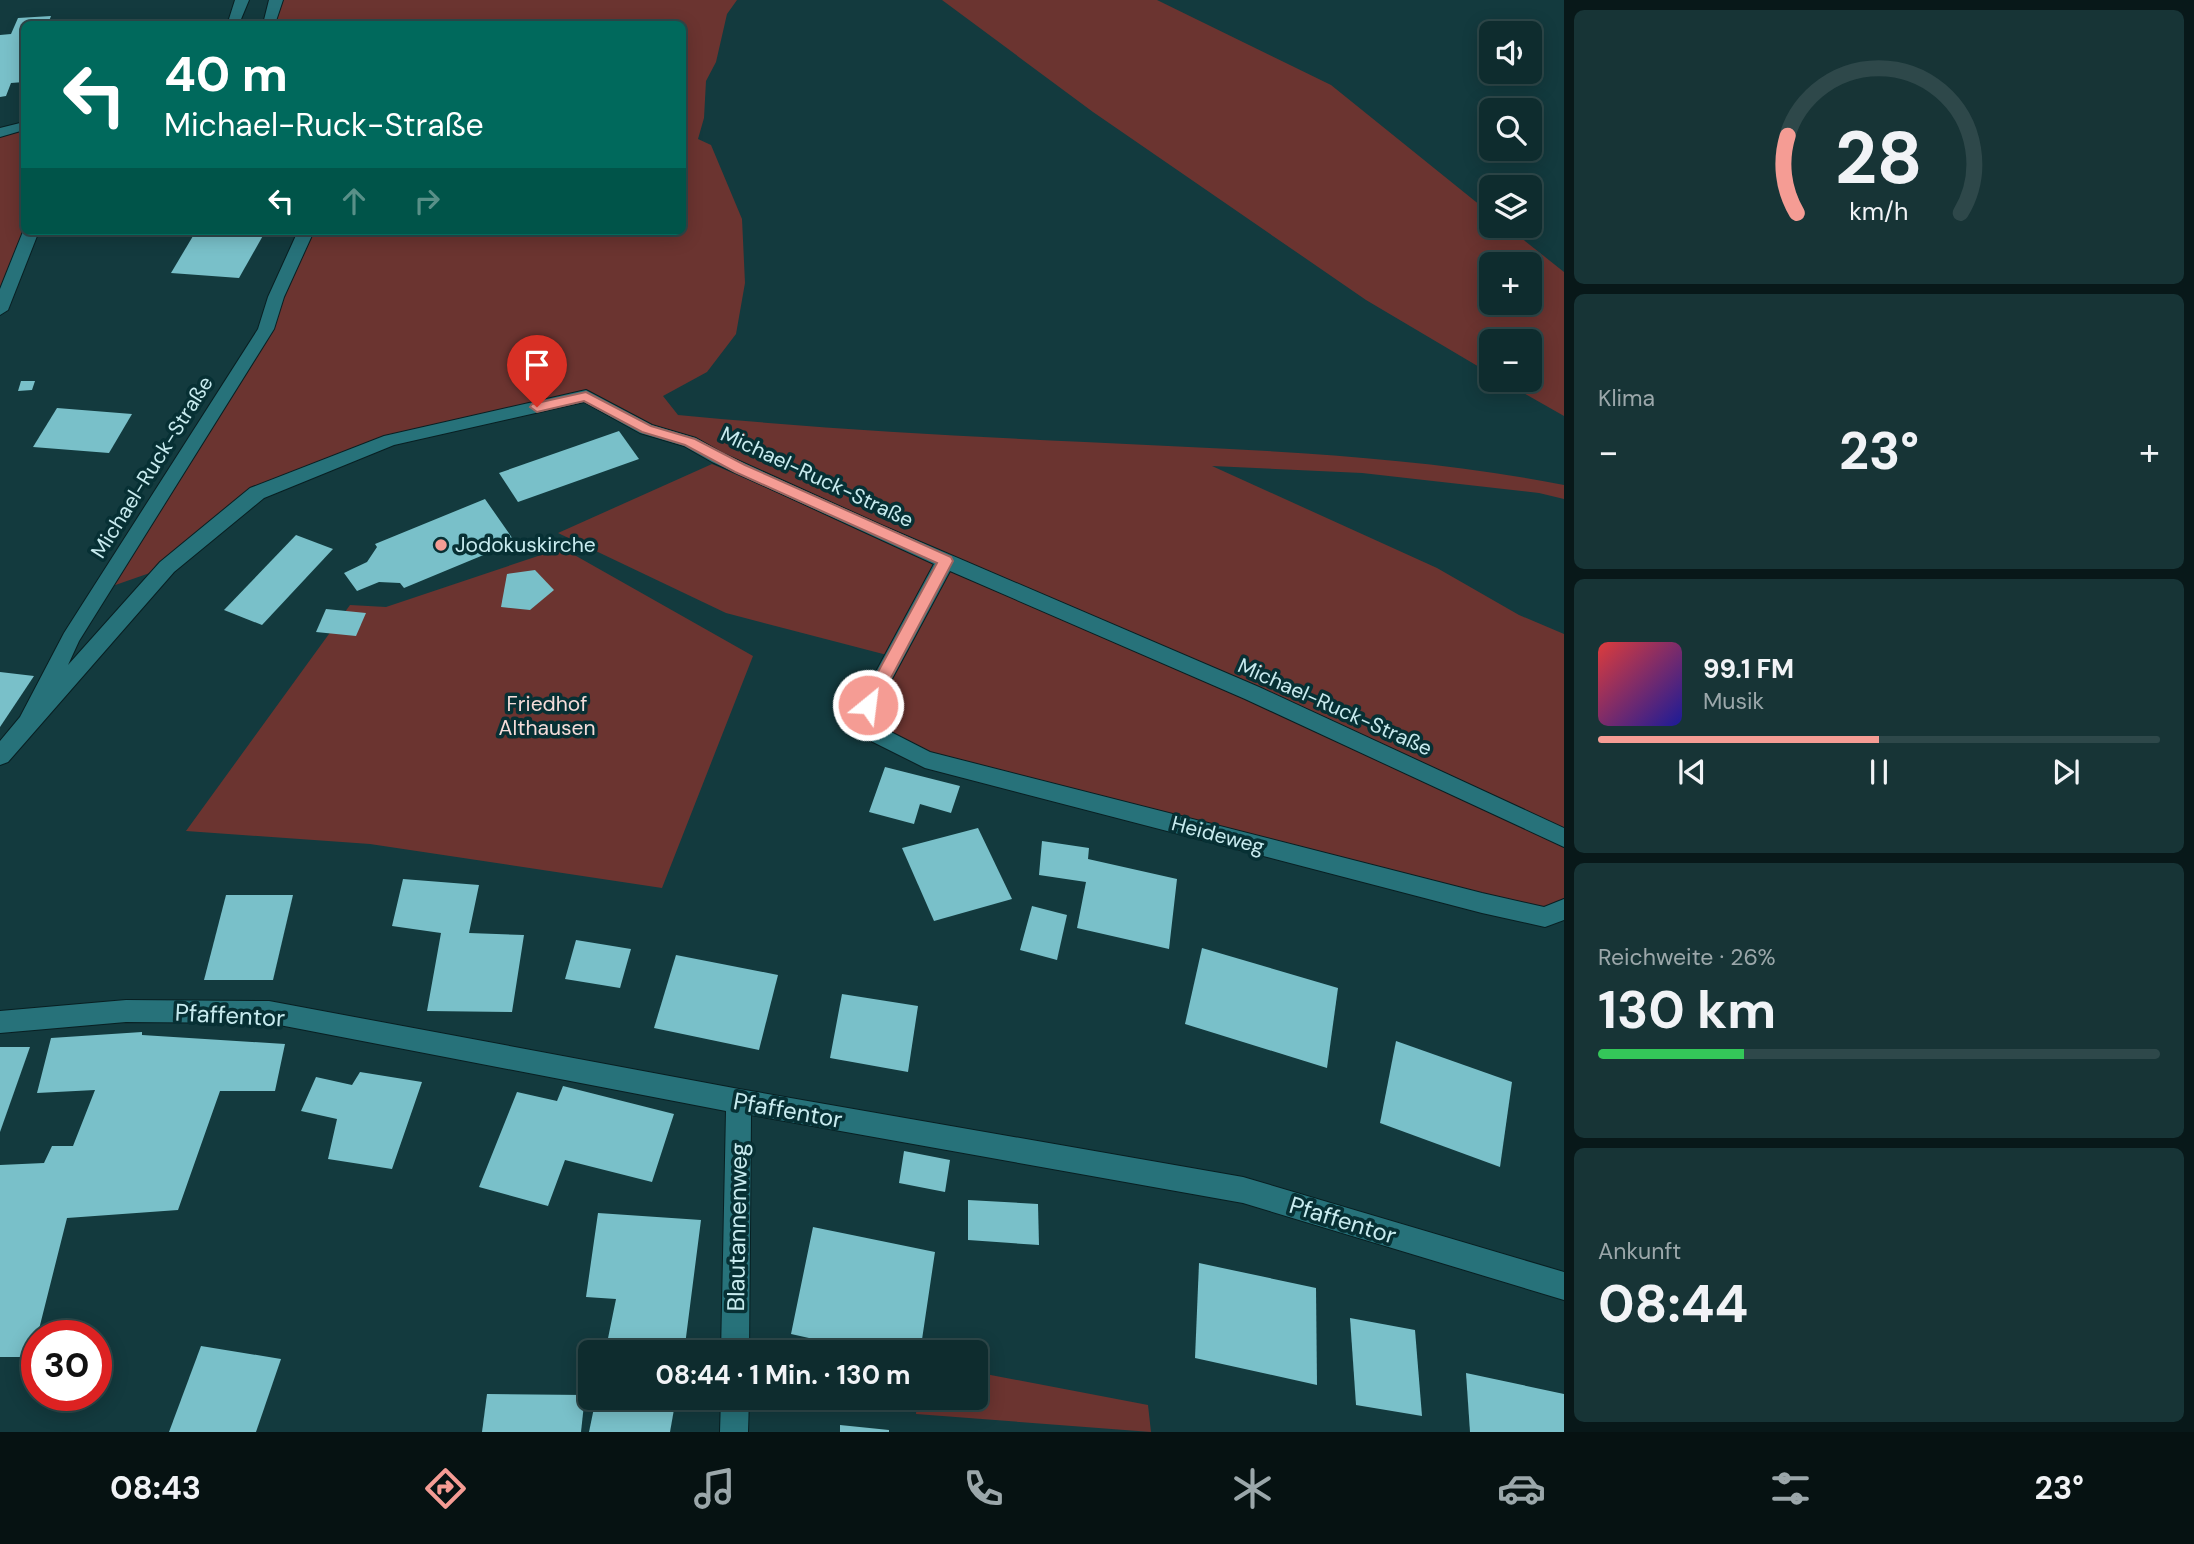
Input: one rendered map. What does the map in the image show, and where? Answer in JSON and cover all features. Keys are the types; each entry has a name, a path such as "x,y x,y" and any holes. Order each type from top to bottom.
{"street":[{"path":"235,21 242,0"},
{"path":"270,21 276,0"},
{"path":"0,133 21,127"},
{"path":"0,310 29,235"},
{"name":"Michael-Ruck-Straße","path":"28,723 71,638 265,329 276,297 304,235"},
{"name":"Michael-Ruck-Straße","path":"0,756 167,567 257,493 390,440 586,396 646,429 690,442 730,464 1252,694 1564,838"},
{"name":"Heideweg","path":"945,561 868,705 876,734 925,758 1482,903 1545,916 1564,909"},
{"name":"Pfaffentor","path":"0,1023 126,1011 269,1012 739,1101 1243,1190 1564,1286"},
{"name":"Blautannenweg","path":"735,1340 739,1101"},
{"path":"734,1432 735,1410"}],"green space":[{"path":"276,0 737,0 727,14 716,62 706,81 704,118 698,139 711,145 742,219 745,283 736,334 707,372 663,396 678,415 882,431 1325,455 1445,466 1564,485 1564,499 1539,493 1362,473 1212,466 1437,568 1519,615 1564,634 1564,909 1545,917 925,759 876,734 868,705 945,560 586,396 390,440 258,493 167,567 101,590 265,329 304,235 686,235 686,21 270,21"},
{"path":"942,0 1157,0 1331,85 1479,204 1479,238 1521,238 1539,252 1479,252 1479,315 1542,315 1542,255 1564,272 1564,416 1522,392 1542,392 1542,329 1479,329 1479,367 1366,300 1093,112"},
{"path":"21,127 23,235 0,310 0,133"},
{"path":"712,464 936,562 887,655 726,613 558,533"},
{"name":"Friedhof Althausen","path":"562,548 753,656 662,888 370,844 186,831 350,605 386,607"},
{"path":"988,1374 1148,1405 1151,1432 916,1414 916,1410 988,1410"}],"building":[{"path":"51,16 49,21 21,21 21,82 11,83 6,96 0,97 0,35 11,34 18,18"},
{"path":"194,235 263,235 239,278 171,273"},
{"path":"21,381 35,381 32,390 18,391"},
{"path":"57,408 132,414 109,453 33,447"},
{"path":"619,431 639,459 518,502 499,473"},
{"name":"Jodokuskirche","path":"485,499 515,542 404,588 400,583 379,582 357,591 344,573 367,562 377,547 375,544"},
{"path":"296,535 333,549 262,625 224,610"},
{"path":"535,570 554,590 530,610 501,607 507,574"},
{"path":"326,609 366,613 356,636 316,632"},
{"path":"0,672 34,676 0,727"},
{"path":"885,767 960,786 951,813 920,804 914,824 869,812"},
{"path":"978,828 1012,899 934,921 902,848"},
{"path":"1042,841 1089,848 1088,859 1177,879 1169,949 1077,928 1086,882 1039,875"},
{"path":"403,879 479,885 469,933 524,935 512,1012 427,1011 441,933 392,926"},
{"path":"226,895 293,895 273,980 204,980"},
{"path":"1032,906 1067,915 1057,960 1020,950"},
{"path":"576,940 631,949 620,988 565,979"},
{"path":"1202,948 1338,988 1327,1068 1185,1024"},
{"path":"676,955 778,975 759,1050 654,1028"},
{"path":"842,994 918,1006 908,1072 830,1058"},
{"path":"142,1032 142,1035 285,1044 275,1091 220,1091 178,1210 67,1218 41,1320 21,1320 21,1357 0,1357 0,1165 44,1163 52,1146 73,1146 95,1090 37,1093 51,1038"},
{"path":"1396,1041 1512,1082 1500,1167 1380,1123"},
{"path":"0,1047 30,1047 0,1132"},
{"path":"360,1072 422,1082 392,1169 328,1159 337,1119 301,1111 316,1077 352,1085"},
{"path":"563,1086 674,1114 652,1182 565,1160 548,1206 479,1187 517,1092 557,1101"},
{"path":"904,1151 950,1160 945,1192 899,1183"},
{"path":"968,1200 1038,1204 1039,1245 968,1240"},
{"path":"598,1213 701,1220 686,1340 608,1340 616,1299 586,1297"},
{"path":"813,1227 935,1252 922,1340 809,1340 791,1334"},
{"path":"1199,1263 1316,1288 1317,1385 1195,1358"},
{"path":"1350,1318 1415,1330 1422,1416 1356,1405"},
{"path":"201,1346 281,1359 256,1432 169,1432"},
{"path":"1466,1373 1564,1394 1564,1432 1470,1432"},
{"path":"487,1394 578,1395 578,1410 583,1410 581,1432 482,1432"},
{"path":"594,1410 674,1410 670,1432 589,1432"},
{"path":"840,1425 889,1430 889,1432 840,1432"}],"place":[{"name":"Jodokuskirche","path":"441,545"}],"route":[{"path":"537,407 586,396 646,429 690,442 740,469 945,561 868,705"}]}
